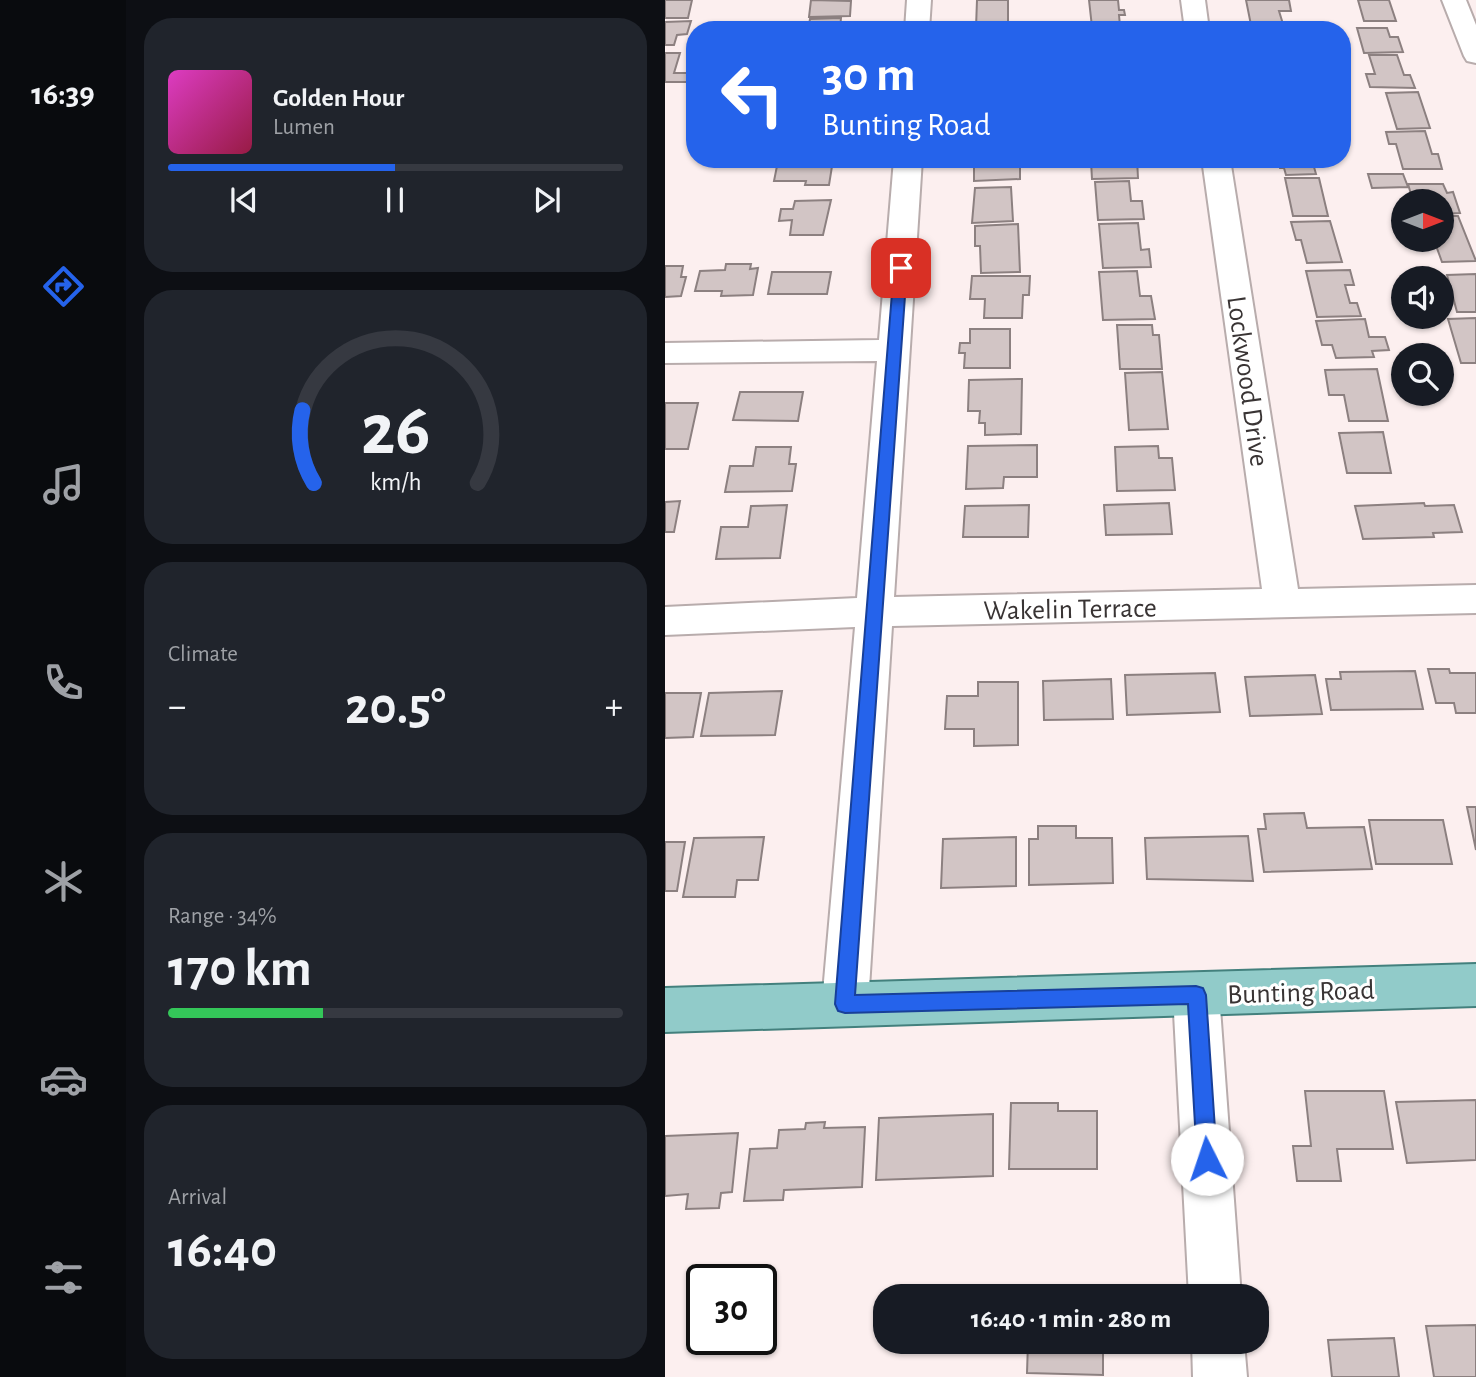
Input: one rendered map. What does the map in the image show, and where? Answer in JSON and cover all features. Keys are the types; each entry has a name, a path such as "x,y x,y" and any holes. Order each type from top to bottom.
{"main road":[{"name":"Bunting Road","path":"665,1010 1476,985"}],"street":[{"path":"918,21 919,0"},
{"path":"1193,0 1196,21"},
{"path":"1454,0 1476,56"},
{"path":"845,1004 907,168"},
{"name":"Lockwood Drive","path":"1217,168 1282,603"},
{"path":"665,353 895,350"},
{"name":"Wakelin Terrace","path":"665,621 875,612 1476,599"},
{"path":"1196,995 1214,1284"},
{"path":"1219,1354 1220,1377"}],"building":[{"path":"665,0 692,0 688,18 665,18"},
{"path":"811,0 851,1 850,16 809,17"},
{"path":"977,0 1008,0 1008,21 976,21"},
{"path":"1089,0 1118,0 1119,10 1124,10 1125,15 1119,15 1120,21 1091,21"},
{"path":"1246,0 1289,0 1291,11 1279,11 1282,21 1250,21"},
{"path":"1358,0 1389,0 1396,21 1364,21"},
{"path":"841,18 841,21 810,19"},
{"path":"686,21 686,34 677,35 674,45 665,45 665,22"},
{"path":"1357,28 1387,28 1390,37 1398,37 1403,52 1364,53"},
{"path":"665,53 680,53 674,73 686,73 686,82 665,82"},
{"path":"1369,55 1397,55 1404,75 1410,75 1415,88 1370,87 1366,74 1375,74"},
{"path":"1418,92 1430,128 1397,129 1386,93"},
{"path":"1425,131 1432,154 1438,154 1442,169 1403,169 1396,144 1389,144 1386,132"},
{"path":"777,168 832,168 829,185 805,185 806,181 774,181"},
{"path":"974,168 1020,168 1020,179 974,181"},
{"path":"1091,168 1137,168 1138,178 1092,179"},
{"path":"1284,168 1314,168 1316,174 1286,175"},
{"path":"1368,174 1403,174 1408,187 1372,188"},
{"path":"1285,178 1319,178 1328,216 1293,216"},
{"path":"1129,181 1131,201 1142,201 1144,219 1098,220 1095,182"},
{"path":"1408,184 1443,184 1445,189 1409,189"},
{"path":"1011,187 1013,221 972,223 975,188"},
{"path":"1454,195 1460,213 1454,213"},
{"path":"831,200 823,235 790,235 792,220 779,221 781,209 793,209 795,201"},
{"path":"1454,216 1458,216 1476,261 1442,262 1438,252 1454,252"},
{"path":"1330,221 1342,262 1307,263 1301,240 1296,240 1291,222"},
{"path":"1138,223 1141,250 1149,249 1151,267 1103,268 1099,224"},
{"path":"1018,224 1020,272 981,273 980,246 975,246 975,226"},
{"path":"726,264 751,264 750,269 758,268 753,295 721,296 722,291 695,291 700,271 725,270"},
{"path":"665,266 683,266 681,277 686,277 681,296 665,297"},
{"path":"1350,270 1354,285 1345,285 1350,303 1357,303 1361,316 1317,317 1306,271"},
{"path":"1137,271 1140,296 1151,296 1155,319 1103,320 1099,272"},
{"path":"772,272 831,272 827,294 768,294"},
{"path":"1476,274 1476,312 1457,312 1454,275"},
{"path":"972,276 1030,276 1029,295 1023,295 1022,318 984,318 985,299 970,299"},
{"path":"1476,318 1476,363 1461,363 1451,329 1454,329 1454,319"},
{"path":"1365,319 1369,337 1385,337 1389,350 1372,351 1374,357 1336,358 1332,345 1322,345 1316,321"},
{"path":"1117,325 1152,325 1153,335 1159,335 1162,369 1120,369"},
{"path":"970,329 1010,329 1010,368 964,368 965,353 959,353 960,343 970,343"},
{"path":"1377,369 1388,421 1349,421 1344,395 1329,395 1325,370"},
{"path":"1162,372 1168,429 1129,430 1125,373"},
{"path":"1022,379 1021,434 985,435 985,423 979,423 980,411 968,411 969,380"},
{"path":"740,392 803,392 798,421 733,420"},
{"path":"665,403 698,403 688,449 665,449"},
{"path":"1383,432 1391,473 1347,473 1339,433"},
{"path":"1037,445 1037,477 1004,477 1003,488 966,489 968,446"},
{"path":"1158,446 1159,458 1172,458 1175,490 1117,491 1115,447"},
{"path":"756,447 791,447 789,464 796,464 792,491 725,492 730,466 753,466"},
{"path":"680,501 674,532 665,532 665,502"},
{"path":"1169,503 1172,534 1106,535 1104,505"},
{"path":"1424,503 1425,506 1454,505 1462,532 1433,533 1434,537 1363,539 1355,506"},
{"path":"787,505 780,558 716,559 721,527 748,527 751,506"},
{"path":"1029,505 1028,537 963,537 965,506"},
{"path":"1428,669 1449,669 1450,673 1476,673 1476,713 1456,713 1454,703 1436,703"},
{"path":"1415,671 1423,709 1331,710 1326,679 1341,679 1340,672"},
{"path":"1215,673 1220,712 1127,715 1125,675"},
{"path":"1315,675 1322,714 1250,716 1245,677"},
{"path":"1111,679 1113,719 1044,720 1043,681"},
{"path":"978,682 1018,682 1018,745 974,746 974,729 945,729 947,696 978,696"},
{"path":"782,691 775,735 701,736 709,693"},
{"path":"665,693 701,693 693,737 665,738"},
{"path":"1467,807 1476,807 1476,850"},
{"path":"1304,813 1307,828 1364,827 1372,869 1264,872 1258,829 1266,829 1264,814"},
{"path":"1369,820 1443,820 1452,864 1376,864"},
{"path":"1038,826 1076,826 1076,838 1112,838 1113,883 1029,885 1029,839 1038,839"},
{"path":"1248,836 1253,881 1147,879 1145,838"},
{"path":"764,837 758,880 737,880 735,897 683,897 694,838"},
{"path":"1016,837 1016,886 941,888 943,839"},
{"path":"665,842 685,842 677,891 665,891"},
{"path":"1305,1091 1384,1091 1393,1149 1337,1149 1341,1181 1297,1181 1293,1146 1311,1146"},
{"path":"1476,1100 1476,1160 1407,1163 1396,1102"},
{"path":"1011,1103 1058,1103 1058,1111 1097,1111 1097,1169 1009,1169"},
{"path":"993,1114 993,1176 876,1180 879,1118"},
{"path":"825,1122 824,1128 865,1127 862,1187 784,1190 783,1200 744,1201 750,1149 777,1148 779,1130 805,1129 806,1123"},
{"path":"738,1133 732,1192 721,1193 719,1208 686,1209 688,1194 665,1196 665,1136"},
{"path":"1476,1325 1476,1377 1434,1377 1426,1326"},
{"path":"1394,1338 1399,1377 1332,1377 1328,1340"},
{"path":"1028,1354 1103,1354 1103,1375 1027,1373"}],"route":[{"path":"901,268 845,1004 1196,995 1207,1159"}]}
